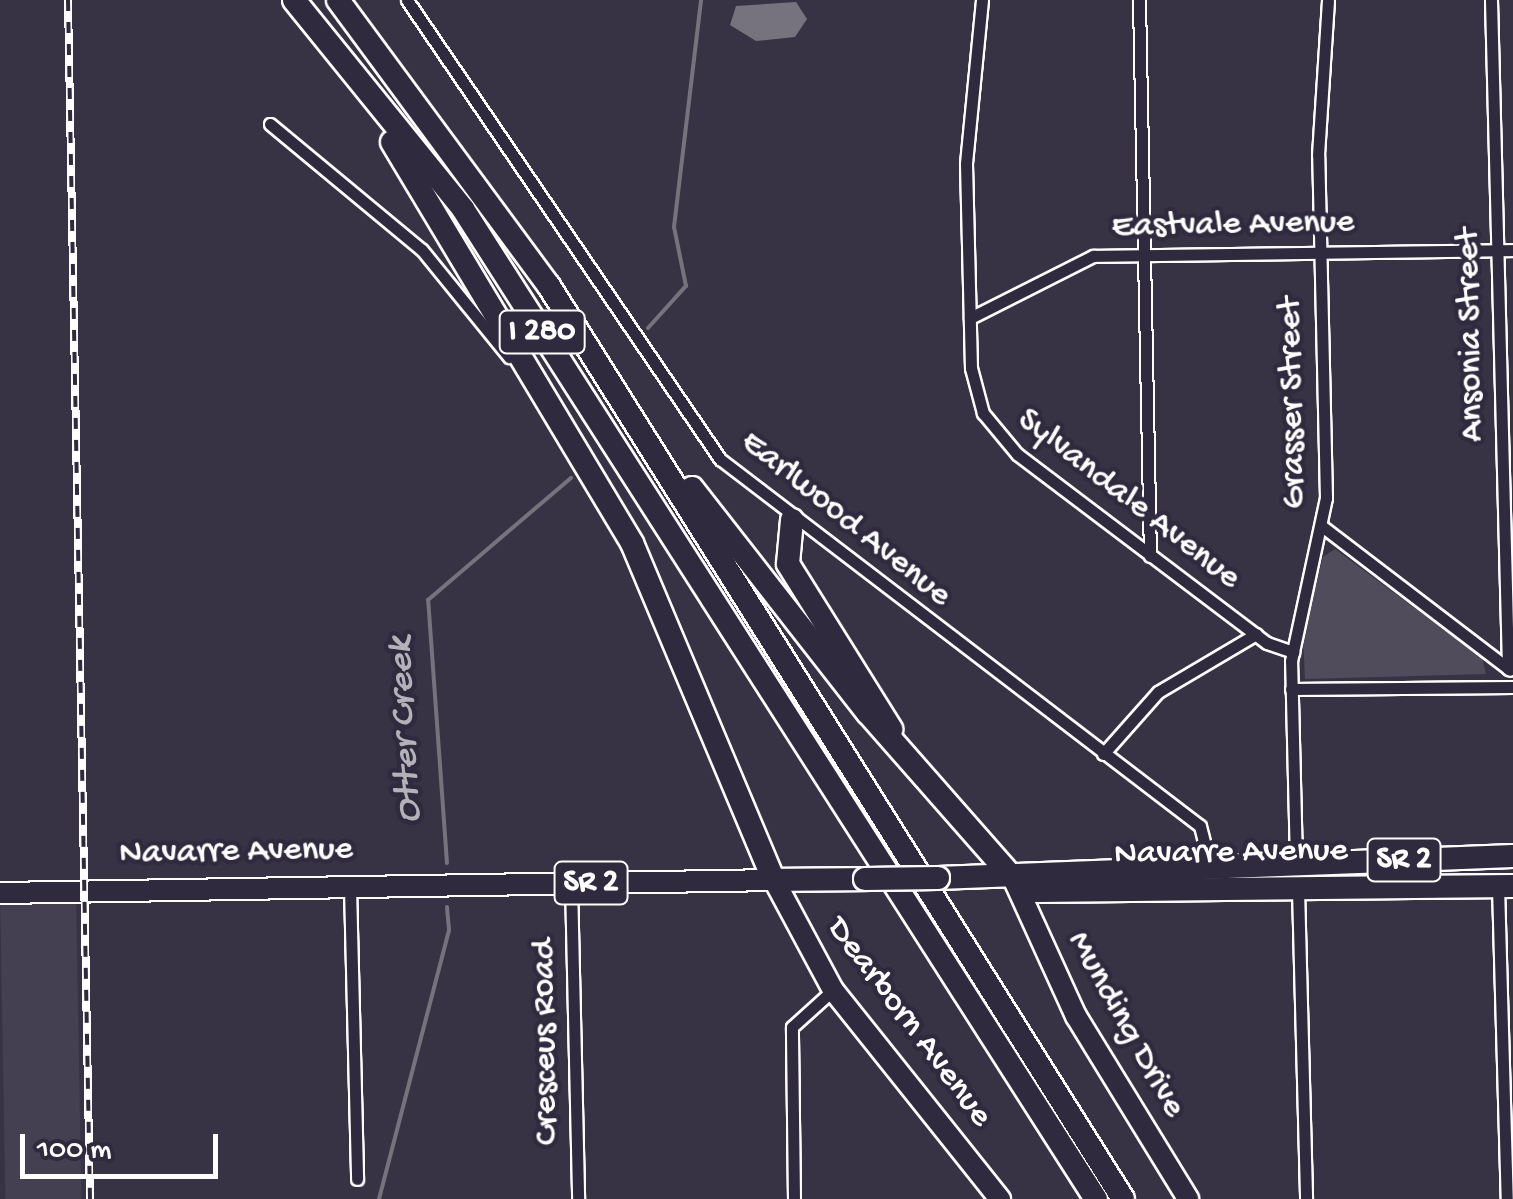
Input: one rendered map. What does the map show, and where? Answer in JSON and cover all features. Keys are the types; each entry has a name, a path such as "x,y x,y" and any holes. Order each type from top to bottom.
{"highway":[{"path":"293,0 429,191 632,544 774,880"},
{"name":"I 280","path":"293,0 464,209 1096,1199"},
{"name":"I 280","path":"338,0 458,155 606,379 1124,1199"},
{"path":"606,379 761,586 1013,878"},
{"path":"792,520 788,564 877,695 894,737"},
{"name":"Navarre Avenue","path":"774,880 1013,878 1036,868 1513,856"},
{"path":"1102,891 1108,878 1200,876 1247,862"},
{"path":"1210,890 1287,878 1294,862"},
{"name":"Navarre Avenue","path":"1013,878 1036,891 1505,886"}],"main road":[{"name":"Munding Drive","path":"1013,878 1076,1016 1188,1199"},
{"name":"Navarre Avenue","path":"0,893 774,880"},
{"name":"Dearborn Avenue","path":"774,880 834,990 1000,1199"}],"street":[{"name":"Earlwood Avenue","path":"408,0 720,458 792,520 1208,834 1210,865"},
{"name":"Sylvandale Avenue","path":"982,0 966,153 973,383 1000,438 1256,634 1292,652"},
{"path":"1138,0 1150,556"},
{"name":"Grasser Street","path":"1294,862 1292,652 1323,526 1320,252 1328,0"},
{"name":"Ansonia Street","path":"1491,0 1510,670"},
{"path":"270,124 449,278 590,471"},
{"name":"Eastvale Avenue","path":"970,318 1066,263 1142,254 1513,250"},
{"path":"1323,526 1510,670"},
{"path":"1103,754 1158,692 1256,634"},
{"path":"1291,689 1513,686"},
{"name":"Cresceus Road","path":"571,884 578,1199"},
{"path":"1505,886 1507,1199"},
{"path":"350,887 357,1179"},
{"path":"1298,888 1306,1199"},
{"path":"794,1199 792,1026 834,990"}],"shaded area":[{"path":"796,2 807,19 795,37 756,41 730,25 736,6"},
{"path":"1335,549 1482,658 1486,674 1305,679 1303,637 1323,557"},
{"path":"76,891 81,1199 5,1199 0,892"}],"waterway":[{"name":"Otter Creek","path":"648,328 686,286 674,227 701,0"},
{"name":"Otter Creek","path":"447,863 428,600 571,478"},
{"name":"Otter Creek","path":"379,1199 449,930 447,907"}],"railway":[{"path":"68,0 90,1199"}]}
